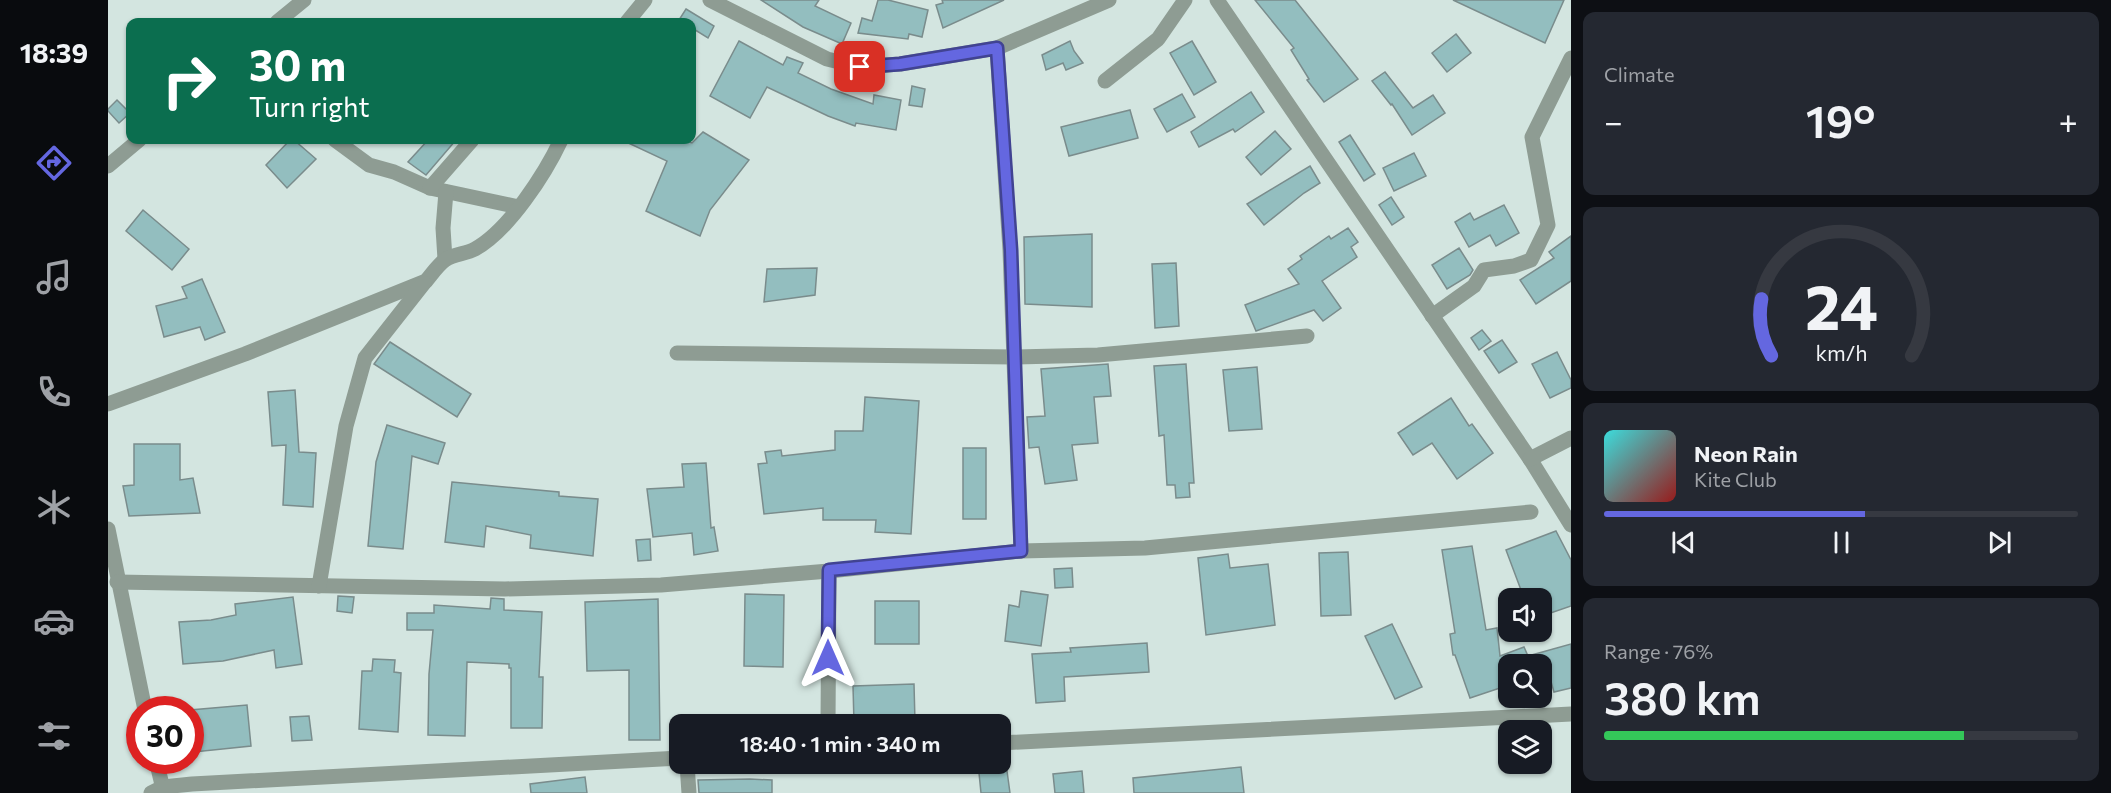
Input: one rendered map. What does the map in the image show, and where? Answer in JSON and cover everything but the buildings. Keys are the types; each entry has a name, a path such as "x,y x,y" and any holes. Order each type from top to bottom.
{"street":[{"path":"282,18 304,0"},
{"path":"630,18 645,0"},
{"path":"710,0 828,59 860,67 900,64 997,48 1077,7 1109,0"},
{"path":"1105,81 1158,39 1185,0"},
{"path":"1217,0 1530,459 1571,525"},
{"path":"997,48 1011,250 1021,551"},
{"path":"1432,316 1474,286 1484,270 1514,266 1532,260 1548,225 1532,137 1571,58"},
{"path":"108,166 134,144"},
{"path":"340,144 369,165 394,172 430,188 519,207"},
{"path":"430,188 468,144"},
{"path":"319,586 346,426 365,358 445,259 476,249 501,227 548,168 559,144"},
{"path":"445,259 443,228 446,192"},
{"path":"108,404 245,354 426,280"},
{"path":"677,353 1014,357 1098,355 1307,336"},
{"path":"1530,459 1571,438"},
{"path":"117,582 505,589 637,586 1021,551 1144,548 1531,512"},
{"path":"108,529 142,696"},
{"path":"828,714 829,570"},
{"path":"1011,742 1571,714"},
{"path":"157,774 159,791 192,784 669,759"},
{"path":"688,774 689,793"}],"route":[{"path":"828,658 829,570 1021,551 1011,250 997,48 900,64 860,67"}]}
